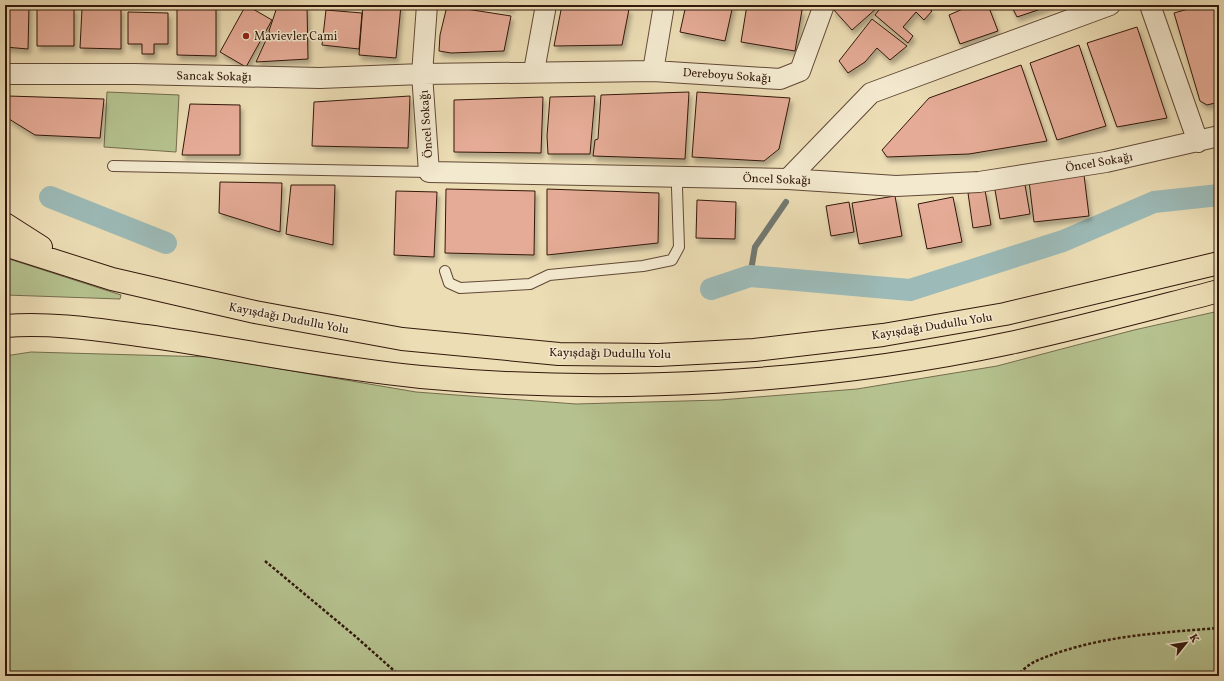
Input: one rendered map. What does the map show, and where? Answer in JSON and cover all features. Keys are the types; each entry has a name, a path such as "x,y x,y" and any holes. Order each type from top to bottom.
{"main road":[{"path":"5,224 33,243 112,279"},
{"name":"Kayışdağı Dudullu Yolu","path":"5,245 112,279 255,312 402,340 560,354 658,355 754,350 883,335 1005,314 1219,263"},
{"path":"5,326 21,325 81,328 420,376 546,385 649,384 752,379 882,366 1009,343 1219,291"}],"street":[{"name":"Öncel Sokağı","path":"427,5 422,74 429,172 788,179 896,186 980,182 1106,162 1219,136"},
{"path":"534,71 546,5"},
{"path":"653,70 664,5"},
{"name":"Dereboyu Sokağı","path":"534,71 653,70 780,79 800,71 824,5"},
{"path":"788,179 871,93 1110,5"},
{"path":"1150,5 1198,142"},
{"name":"Sancak Sokağı","path":"5,74 134,74 320,78 534,71"}],"lane":[{"path":"113,166 429,172"},
{"path":"445,271 450,283 460,288 530,284 549,275 643,266 672,260 679,247 677,188 679,177"}],"path":[{"path":"265,561 355,636 400,676"},
{"path":"1016,676 1034,662 1101,640 1156,633 1219,628"}],"green space":[{"path":"107,92 179,95 176,152 104,147"},
{"path":"6,258 121,295 120,299 6,295"},
{"path":"1219,311 1219,676 5,676 5,356 31,352 210,357 416,392 576,404 720,400 857,389 997,366 1134,330"}],"building":[{"path":"5,5 29,5 28,49 5,47"},
{"name":"Mavievler Cami","path":"246,5 272,20 246,67 220,52"},
{"path":"363,5 401,5 396,58 359,55"},
{"path":"493,5 512,5 511,9"},
{"path":"562,5 609,5 629,9 622,45 554,46"},
{"path":"686,5 733,5 725,41 680,32"},
{"path":"747,5 774,5 802,10 795,51 741,42"},
{"path":"837,5 876,5 878,7 852,30 833,9"},
{"path":"883,5 924,5 932,11 924,20 916,12 903,27 913,36 908,43 875,15"},
{"path":"972,5 988,5 998,31 960,44 949,15"},
{"path":"1011,5 1053,5 1017,17"},
{"path":"1202,5 1219,5 1219,102 1207,105 1200,101 1174,13"},
{"path":"177,6 216,6 216,56 177,55"},
{"path":"307,6 308,59 256,62 266,40 272,36 269,31 277,7"},
{"path":"447,6 511,16 504,51 451,53 439,51 440,35"},
{"path":"37,8 74,8 74,46 37,46"},
{"path":"121,8 121,49 80,48 82,9"},
{"path":"326,10 362,13 359,49 322,45"},
{"path":"128,12 168,13 168,44 154,44 154,54 142,54 142,44 128,44"},
{"path":"872,19 907,46 890,60 877,48 865,62 848,73 839,61"},
{"path":"1137,27 1167,118 1117,127 1087,43"},
{"path":"1079,45 1106,126 1057,140 1030,63"},
{"path":"1021,65 1047,141 969,154 887,157 882,150 929,98"},
{"path":"689,92 685,159 593,156 595,140 598,139 601,95"},
{"path":"697,92 790,98 779,149 764,161 692,157"},
{"path":"8,96 104,99 100,138 35,135 9,119"},
{"path":"410,96 408,148 312,146 314,102"},
{"path":"595,96 590,154 548,154 547,136 550,97"},
{"path":"543,97 541,153 454,152 454,100"},
{"path":"190,104 240,105 240,155 182,155"},
{"path":"1084,175 1089,216 1034,222 1029,181"},
{"path":"1024,179 1030,214 1000,219 994,184"},
{"path":"220,182 282,183 280,232 219,213"},
{"path":"291,185 335,185 333,245 286,234"},
{"path":"446,189 535,191 534,255 445,253"},
{"path":"547,189 659,193 658,243 547,255"},
{"path":"985,190 991,225 973,228 968,193"},
{"path":"396,191 437,192 434,257 394,255"},
{"path":"895,196 902,236 859,244 852,203"},
{"path":"953,197 962,242 927,249 918,204"},
{"path":"697,200 736,202 735,239 696,238"},
{"path":"849,202 854,232 831,236 826,206"}],"waterway":[{"path":"711,289 750,276 910,290 1063,241 1154,202 1219,195"},
{"path":"50,197 166,243"},
{"path":"750,276 755,247 786,202"}],"place":[{"name":"Mavievler Cami","path":"246,36"}]}
